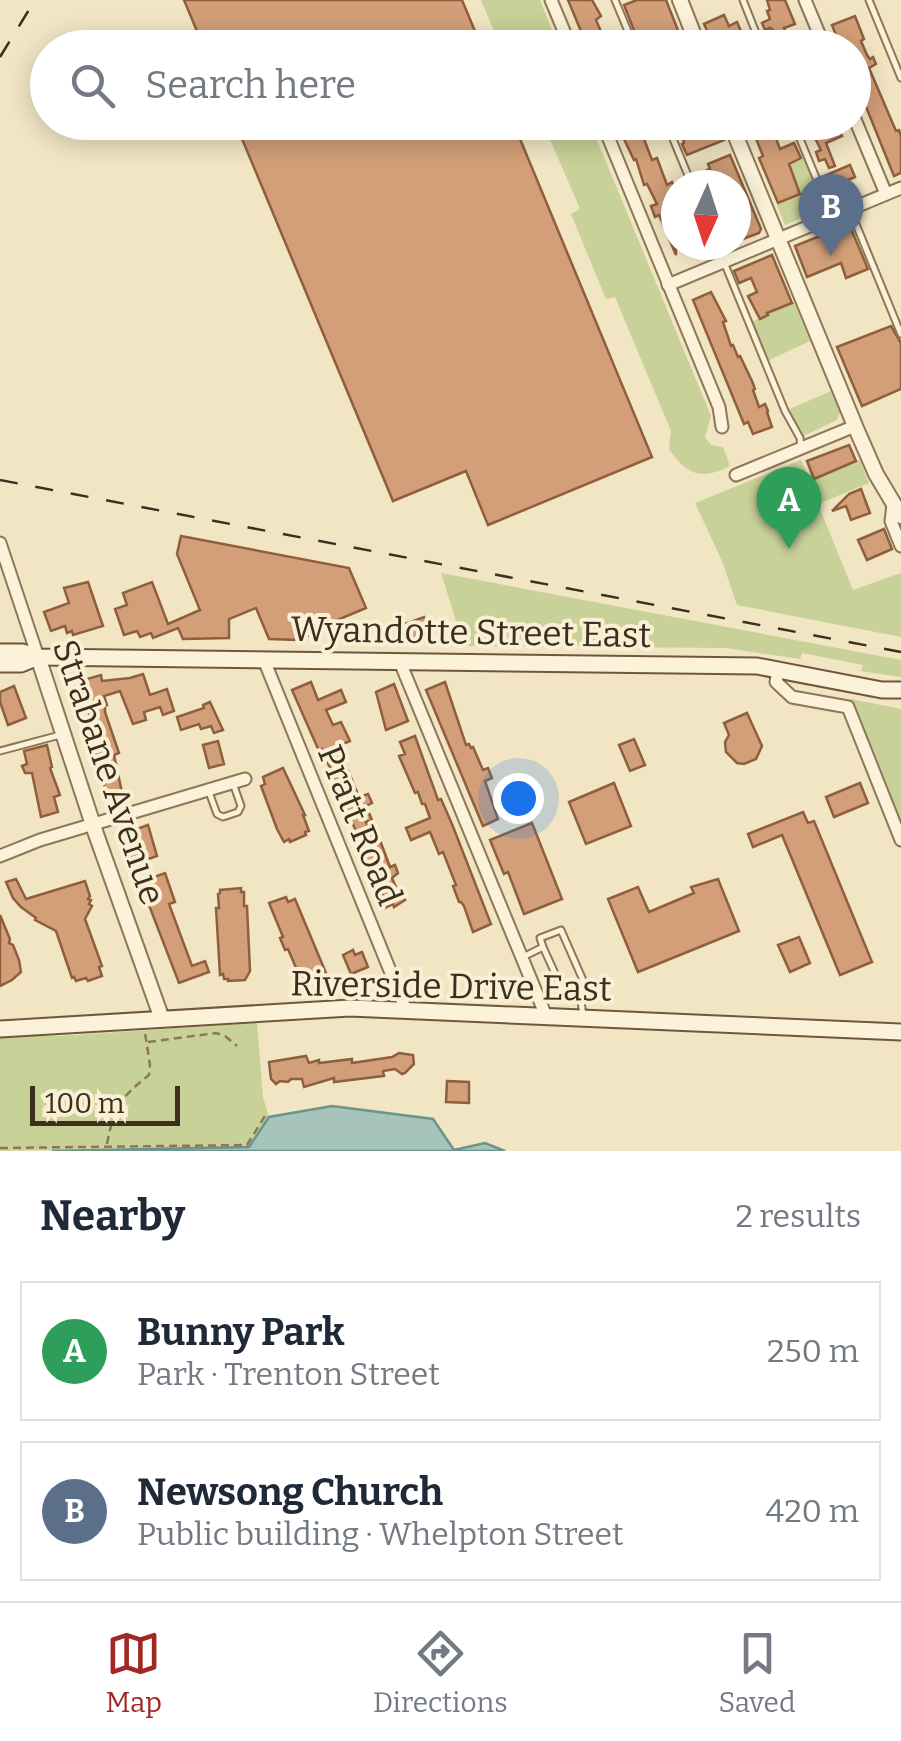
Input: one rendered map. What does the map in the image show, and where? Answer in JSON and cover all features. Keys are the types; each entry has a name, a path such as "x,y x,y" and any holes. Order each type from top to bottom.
{"main road":[{"name":"Wyandotte Street East","path":"0,652 23,652 38,657 756,666 882,690 901,690"},
{"name":"Wyandotte Street East","path":"0,664 21,664 38,657"},
{"name":"Riverside Drive East","path":"0,1030 350,1008 901,1032"}],"street":[{"path":"552,0 564,30"},
{"path":"680,0 692,30"},
{"path":"805,0 818,30"},
{"path":"609,140 719,407 722,427"},
{"path":"737,140 855,426 897,511 891,521 901,546"},
{"path":"864,140 886,194"},
{"path":"668,285 901,188"},
{"path":"736,476 855,426"},
{"name":"Strabane Avenue","path":"0,543 162,1019"},
{"name":"Pratt Road","path":"264,660 406,1010"},
{"path":"400,662 546,1016"},
{"path":"778,670 776,682 792,698 848,707 901,840"},
{"path":"0,856 40,840 239,781"}],"lane":[{"path":"615,0 627,30"},
{"path":"742,0 754,30"},
{"path":"869,0 901,78"},
{"path":"673,140 686,170"},
{"path":"800,140 832,217"},
{"path":"850,209 901,334"},
{"path":"723,260 800,438 801,449"},
{"path":"0,750 63,734"},
{"path":"208,790 217,814 223,817 238,812 239,781"},
{"path":"561,930 586,987 563,990 544,946 540,938 561,930"},
{"path":"522,957 544,946"},
{"path":"579,988 583,1018"}],"path":[{"path":"107,1147 121,1099 149,1075 144,1032"},
{"path":"147,1042 216,1033 237,1046"},
{"path":"0,1148 247,1145 265,1116"}],"green space":[{"path":"481,0 540,0 552,30 494,30"},
{"path":"550,140 597,140 711,416 705,437 711,445 723,447 730,466 702,474 681,464 669,449 671,431 615,297 606,299 571,214 580,209"},
{"path":"807,157 828,207 785,225 777,205 798,195 785,164"},
{"path":"794,302 810,341 765,362 749,323"},
{"path":"831,391 840,412 837,420 797,439 785,411"},
{"path":"801,460 809,478 860,460 869,483 818,504 853,590 901,573 901,637 737,605 695,503"},
{"path":"441,573 901,660 901,677 861,671 863,665 802,653 800,659 726,648 464,646"},
{"path":"851,699 901,709 901,840 848,707"},
{"path":"257,1023 263,1097 269,1117 249,1147 0,1151 0,1035 59,1036"}],"water":[{"path":"332,1106 433,1119 454,1150 485,1143 505,1151 52,1151 249,1147 269,1117"}],"building":[{"path":"184,0 462,0 474,30 196,30"},
{"path":"568,0 592,0 601,16 596,20 600,30 580,30"},
{"path":"637,0 666,0 678,30 634,30 624,5"},
{"path":"767,0 785,0 795,24 785,30 765,30 762,23 770,19"},
{"path":"724,15 729,26 737,22 740,30 707,30 704,24"},
{"path":"855,16 860,30 834,30 832,25"},
{"path":"871,73 901,136 901,173 894,176 871,119"},
{"path":"243,140 520,140 652,457 488,525 466,471 393,501"},
{"path":"624,140 644,140 652,160 657,158 661,170 661,220 659,215 655,217 651,206 657,204 647,184 644,185 636,159"},
{"path":"683,140 724,140 687,155"},
{"path":"757,140 777,140 780,149 794,143 801,158 789,164 800,194 778,203 759,158 763,156"},
{"path":"816,140 833,140 826,143 835,166 829,168 825,159 819,161 816,152 821,150"},
{"path":"730,155 736,170 707,170 708,164"},
{"path":"850,165 855,177 827,189 822,177"},
{"path":"751,205 761,229 751,236"},
{"path":"849,224 868,269 846,278 841,263 807,277 795,246"},
{"path":"772,255 792,303 760,319 748,296 757,292 751,278 739,283 734,271"},
{"path":"711,292 726,321 723,322 731,346 752,381 759,407 765,404 772,427 753,434 748,422 744,424 693,300"},
{"path":"891,326 901,343 901,389 862,406 837,347"},
{"path":"849,445 856,461 814,479 807,461"},
{"path":"861,489 870,513 851,520 846,506 832,511 849,494"},
{"path":"884,529 892,549 867,560 858,540"},
{"path":"181,536 349,568 366,608 298,640 269,639 256,608 229,619 229,638 183,639 178,628 153,638 151,633 140,637 137,631 124,635 115,609 127,605 123,593 152,582 168,624 200,610 177,554"},
{"path":"88,582 103,626 73,635 72,631 67,633 65,626 51,631 44,612 69,603 64,588"},
{"path":"424,617 431,634 412,642 405,624"},
{"path":"143,674 150,695 167,689 174,711 163,715 160,707 144,712 146,720 133,724 120,691 104,696 105,712 119,753 114,755 123,797 108,801 93,733 90,734 88,726 91,721 87,707 91,706 83,680 101,675 102,681"},
{"path":"311,682 318,700 341,690 346,702 326,710 333,725 341,722 350,741 338,746 359,797 368,794 372,803 366,806 372,820 366,822 376,845 381,843 390,867 395,865 398,873 392,878 405,900 394,907 393,904 385,908 381,900 384,898 377,880 373,882 358,850 352,835 357,834 322,749 319,751 292,690"},
{"path":"445,682 466,745 473,747 483,770 488,768 492,778 485,781 498,819 483,826 426,690"},
{"path":"394,684 408,721 386,730 376,692"},
{"path":"14,686 26,718 8,725 0,692"},
{"path":"210,702 223,730 214,733 211,726 201,729 199,724 181,730 177,717"},
{"path":"747,713 762,746 756,759 744,764 737,763 726,752 729,735 724,723"},
{"path":"415,736 491,924 473,932 443,852 439,854 430,832 411,840 406,828 430,818 399,756 405,754 400,742"},
{"path":"634,739 645,765 630,771 619,745"},
{"path":"218,741 224,764 209,768 203,745"},
{"path":"47,745 60,795 54,797 58,812 41,817 32,773 25,773 22,766 27,764 24,751"},
{"path":"283,768 309,831 290,842 284,842 277,829 261,786 265,784 263,777"},
{"path":"614,783 631,826 586,844 569,802"},
{"path":"860,783 868,803 834,817 826,797"},
{"path":"803,812 808,823 814,821 872,962 840,975 782,835 753,847 748,834"},
{"path":"532,823 562,899 524,914 490,840"},
{"path":"148,825 157,856 132,865 121,835"},
{"path":"165,873 175,902 169,904 192,966 205,961 209,972 179,983 140,882"},
{"path":"16,879 26,899 85,881 92,906 85,919 102,976 88,981 72,978 56,931 35,920 13,898 6,882"},
{"path":"718,879 739,931 638,972 608,899 638,887 649,912 694,893 691,887"},
{"path":"241,888 247,906 250,971 245,980 228,981 220,975 216,908 220,890"},
{"path":"286,897 288,902 295,899 326,973 300,977 288,949 285,950 269,903"},
{"path":"0,915 21,972 0,986"},
{"path":"799,937 810,963 790,972 778,945"},
{"path":"353,950 355,955 362,952 368,967 351,974 343,955"},
{"path":"399,1053 413,1055 414,1064 402,1074 395,1069 383,1071 384,1076 334,1082 334,1078 304,1087 302,1079 276,1084 271,1079 269,1062 306,1056 309,1063 352,1059 352,1063"},
{"path":"447,1081 469,1082 469,1103 446,1102"}],"railway":[{"path":"0,57 35,0"},
{"path":"0,480 901,652"}],"place":[{"name":"Newsong Church","path":"831,256"},
{"name":"Bunny Park","path":"789,549"}]}
